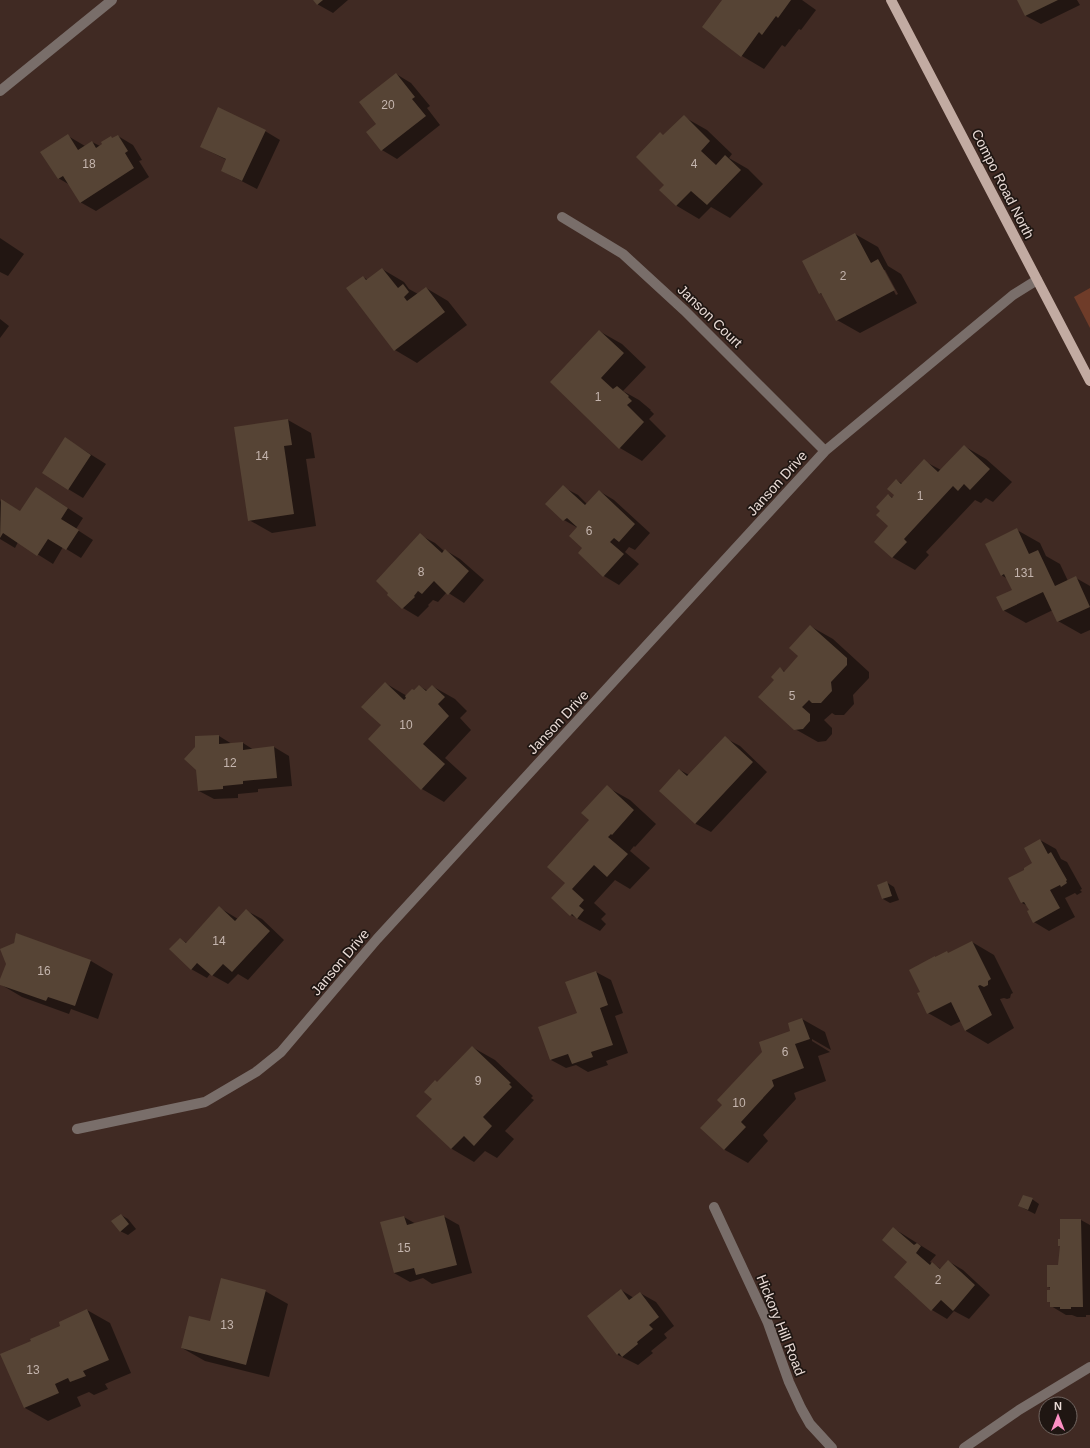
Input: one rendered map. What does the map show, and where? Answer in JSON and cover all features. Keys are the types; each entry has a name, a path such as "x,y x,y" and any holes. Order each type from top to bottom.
{"main road":[{"name":"Compo Road North","path":"891,0 1090,381"}],"street":[{"path":"0,91 112,0"},
{"name":"Janson Court","path":"562,217 623,254 685,311 825,450"},
{"name":"Janson Drive","path":"77,1129 205,1102 256,1072 281,1052 377,939 825,450 1012,295 1037,280"},
{"name":"Hickory Hill Road","path":"714,1207 768,1323 789,1382 801,1408 810,1424 832,1448"},
{"path":"964,1448 1019,1410 1090,1367"}],"shaded area":[{"path":"1090,288 1090,328 1074,297"}],"building":[{"path":"313,0 323,0 317,5"},
{"path":"722,0 791,0 778,18 776,16 762,35 759,32 741,57 702,27"},
{"path":"1017,0 1058,0 1025,16"},
{"path":"396,73 415,97 412,99 426,116 381,151 366,132 376,124 359,102"},
{"path":"218,107 266,130 242,181 221,171 226,159 200,147"},
{"path":"684,115 710,141 701,151 716,165 725,155 741,170 707,205 691,191 676,206 659,190 664,185 636,157 660,132 663,135"},
{"path":"68,134 78,150 92,141 96,148 102,144 101,142 111,136 112,138 118,135 128,151 125,153 134,168 80,203 63,176 58,179 40,152"},
{"path":"855,233 871,263 878,259 895,290 836,321 821,293 819,294 802,261"},
{"path":"382,268 398,288 403,284 409,292 404,297 407,301 426,287 445,312 394,351 346,288 363,276 366,280"},
{"path":"599,330 624,353 601,378 613,389 617,386 629,396 628,397 632,401 627,405 644,422 619,449 550,382"},
{"path":"288,419 292,445 284,446 294,514 248,521 234,427"},
{"path":"65,437 91,455 68,490 42,473"},
{"path":"964,445 990,469 970,490 964,484 958,491 953,486 904,539 907,542 892,558 874,542 888,526 876,515 880,511 876,507 888,494 892,498 894,495 887,489 896,479 901,484 924,459 938,472"},
{"path":"563,485 585,505 599,490 635,524 619,542 614,538 610,542 624,554 603,577 578,553 582,548 569,536 577,527 567,518 563,521 545,504"},
{"path":"36,487 68,508 61,519 79,530 66,550 48,539 37,556 3,533 0,538 1,499 20,511"},
{"path":"1017,528 1029,554 1038,550 1055,586 1076,576 1090,607 1057,622 1043,592 1003,611 996,597 1012,590 1004,574 1001,576 985,544"},
{"path":"420,533 442,553 445,549 469,571 448,595 434,581 422,594 418,591 414,596 415,597 402,609 387,595 388,593 376,581"},
{"path":"810,625 847,658 847,665 831,682 832,691 821,703 812,703 809,700 802,707 810,714 810,721 803,729 794,730 758,697 774,680 771,677 780,667 784,672 798,656 789,648"},
{"path":"385,682 404,700 406,698 405,696 412,689 414,690 419,685 426,691 432,685 445,697 438,704 449,716 423,744 445,764 421,790 368,739 381,725 361,707"},
{"path":"219,735 219,744 243,742 243,750 274,746 277,778 243,781 243,784 223,786 223,789 198,791 196,770 184,759 195,747 195,736"},
{"path":"725,736 753,762 695,824 659,791 679,769 687,776"},
{"path":"607,785 634,810 612,835 611,834 608,837 628,854 607,877 594,865 572,889 584,900 579,906 584,910 577,919 572,914 570,916 551,898 565,883 547,867 589,820 581,813"},
{"path":"1040,839 1048,854 1051,852 1067,880 1067,883 1061,887 1060,885 1050,890 1060,908 1033,923 1027,911 1029,910 1024,902 1021,903 1008,878 1024,870 1024,868 1032,863 1024,848"},
{"path":"887,881 892,896 882,899 877,885"},
{"path":"219,906 235,921 246,909 270,931 232,972 223,964 212,976 197,963 191,970 169,949 180,938 186,943"},
{"path":"16,933 91,960 75,1006 48,997 46,1001 0,985 0,979 6,964 0,949 14,943"},
{"path":"972,941 991,979 988,981 988,985 984,987 980,985 978,986 992,1015 965,1031 951,1002 927,1014 917,993 920,992 909,970 935,956 947,951 948,953"},
{"path":"596,971 608,1005 600,1008 613,1045 591,1052 593,1057 572,1064 568,1054 550,1060 538,1027 577,1013 565,982"},
{"path":"802,1018 810,1039 795,1044 804,1068 772,1080 774,1086 741,1122 746,1127 724,1150 700,1128 722,1105 717,1100 762,1052 759,1042 790,1031 788,1023"},
{"path":"472,1046 511,1083 509,1084 512,1087 483,1117 492,1126 474,1146 464,1136 451,1149 416,1116 432,1099 424,1092 435,1080 437,1082"},
{"path":"1023,1195 1033,1198 1028,1210 1018,1206"},
{"path":"121,1214 129,1224 120,1232 111,1221"},
{"path":"444,1215 457,1265 416,1275 414,1268 394,1273 380,1222 404,1216 407,1225"},
{"path":"1060,1219 1081,1219 1083,1307 1060,1309 1060,1307 1050,1307 1050,1302 1047,1302 1047,1290 1050,1290 1050,1287 1047,1287 1047,1265 1058,1265"},
{"path":"893,1227 914,1245 917,1243 921,1246 916,1253 930,1265 932,1262 940,1269 948,1260 975,1285 953,1311 941,1300 931,1311 894,1277 907,1262 882,1240"},
{"path":"221,1278 266,1290 246,1365 181,1348 189,1316 210,1321"},
{"path":"621,1289 629,1300 640,1292 659,1317 649,1325 653,1329 622,1357 619,1353 617,1355 587,1316"},
{"path":"87,1309 109,1360 83,1371 86,1376 70,1382 68,1378 55,1384 59,1393 24,1408 0,1354 31,1341 30,1339 60,1326 59,1322"}]}
